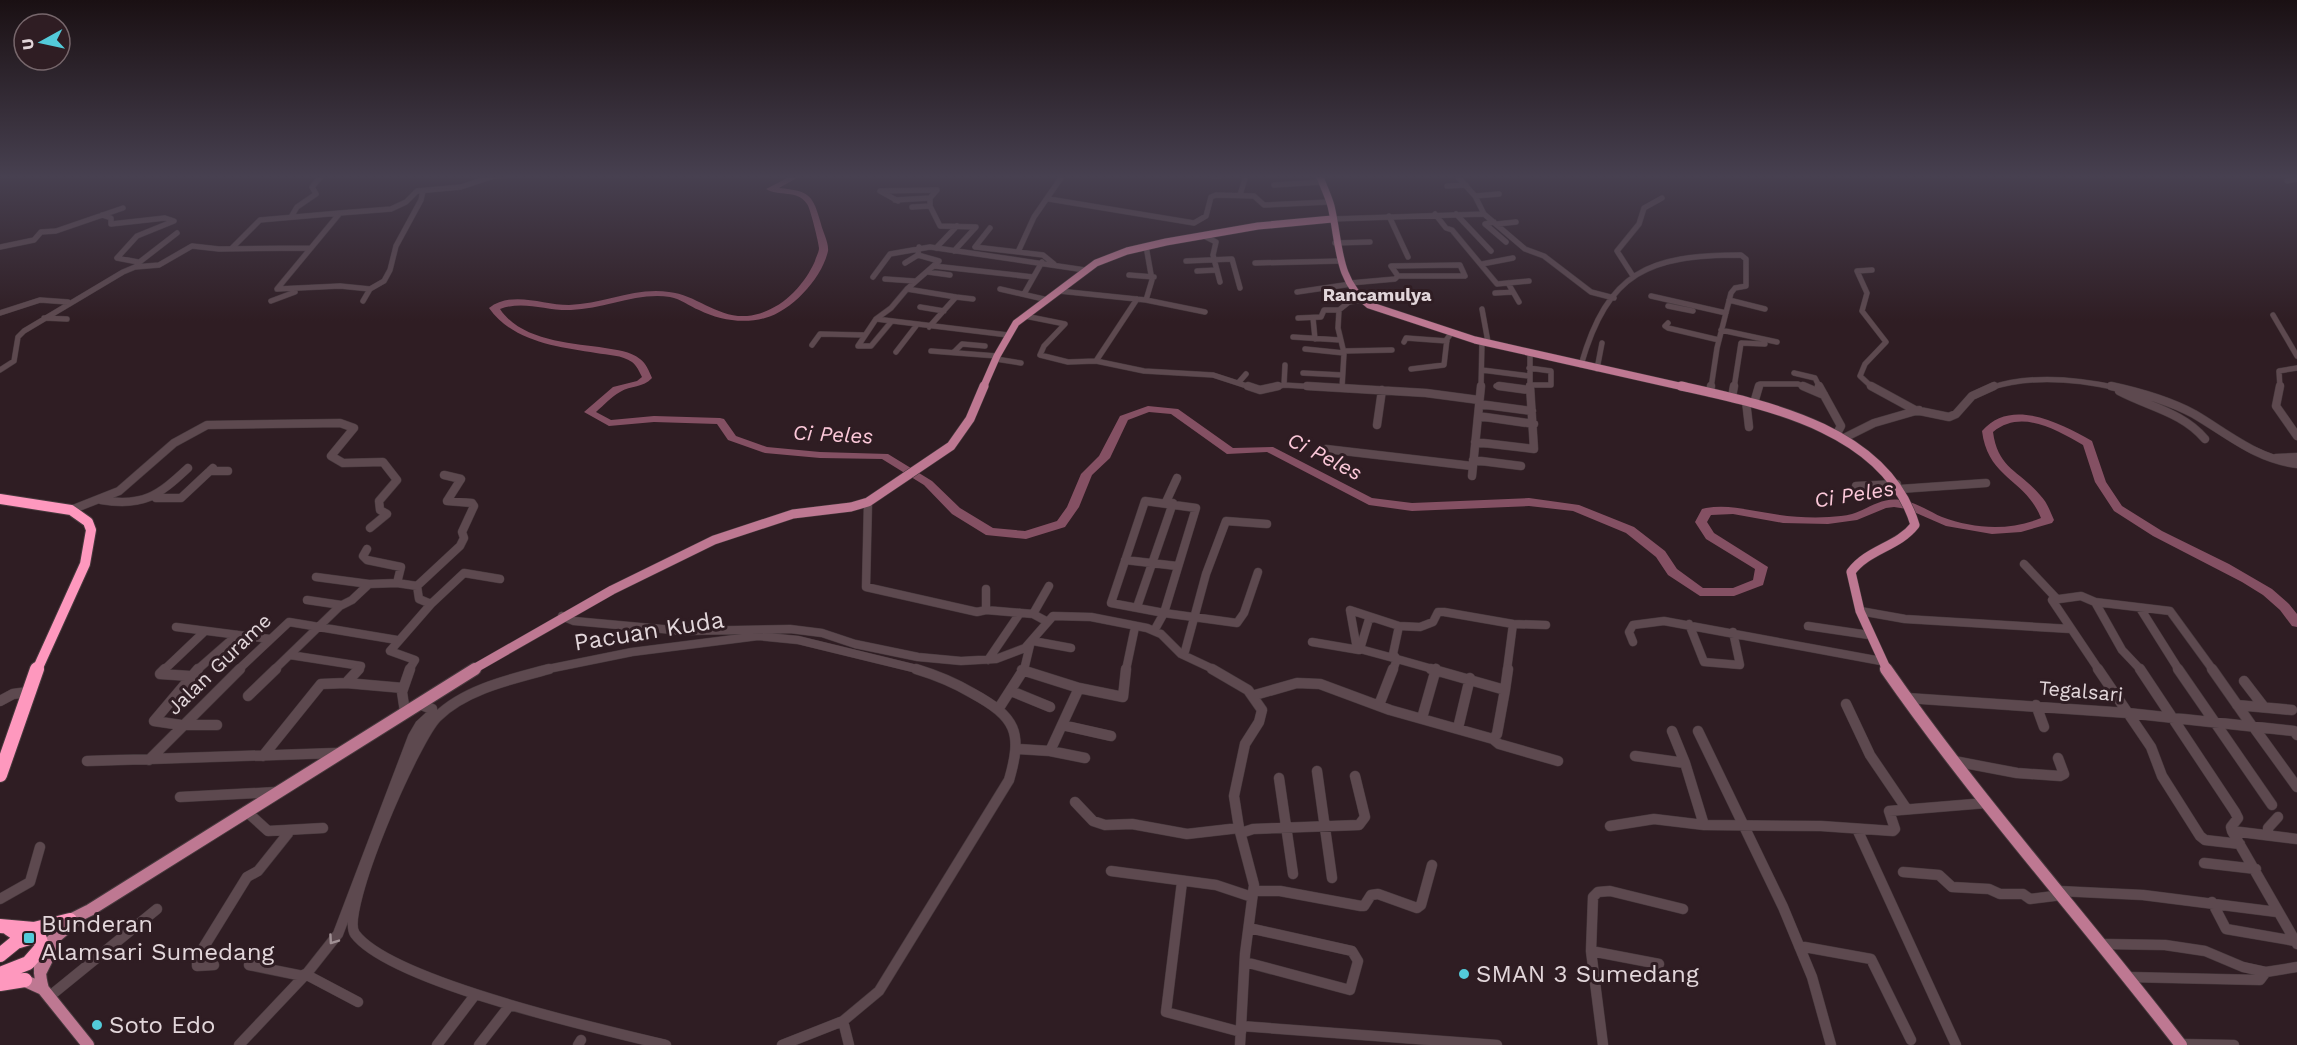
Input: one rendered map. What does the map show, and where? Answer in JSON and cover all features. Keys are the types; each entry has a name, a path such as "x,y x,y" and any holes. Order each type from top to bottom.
{"highway":[{"path":"0,499 71,510 88,522 90,545 85,564 28,692 0,775"},
{"path":"4,927 34,929 68,924"},
{"path":"2,975 20,968 40,953 42,943 40,939 29,938 4,927"},
{"path":"0,955 16,942 29,938"},
{"path":"2,975 39,986"}],"main road":[{"path":"88,1045 39,986 36,967 40,953 68,924 338,753 562,616 714,540 801,512 851,507 868,502 941,454 960,436 1008,335 1025,316 1084,270 1100,261 1146,246 1278,224"},
{"path":"1333,224 1335,243 1340,261 1350,283 1361,300 1382,310 1530,353 1750,402 1839,437 1873,461 1900,490 1915,525 1913,529 1865,554 1856,562 1851,572 1860,611 1881,661 1986,802 2103,944 2180,1044"},
{"path":"39,986 48,952 68,924"},
{"path":"29,938 68,924"}],"street":[{"path":"0,247 34,240 41,232 56,231 77,224"},
{"path":"167,224 137,236 132,246 117,258 136,265 159,266 194,245 232,248 311,248"},
{"path":"232,248 255,224"},
{"path":"331,224 277,289 340,286 370,289"},
{"path":"363,301 370,289 385,280 406,224"},
{"path":"939,224 940,226 976,228 954,251"},
{"path":"1018,252 1031,224"},
{"path":"1191,238 1194,224"},
{"path":"1393,224 1408,257"},
{"path":"1444,224 1482,264 1497,284 1529,281"},
{"path":"1465,224 1491,251"},
{"path":"1487,224 1485,224 1506,242"},
{"path":"1496,224 1525,249 1544,256 1591,292 1614,298"},
{"path":"1634,276 1617,251 1624,240 1641,224"},
{"path":"936,248 957,226"},
{"path":"990,228 975,247 1046,256 1054,264"},
{"path":"0,370 17,356 18,337 69,302 136,265 177,233"},
{"path":"1204,236 1216,242 1214,260 1220,282"},
{"path":"1335,243 1370,242"},
{"path":"1146,246 1154,277 1153,289 1146,300"},
{"path":"918,255 919,247"},
{"path":"873,277 886,256 919,247 1042,262 1084,270"},
{"path":"905,263 918,255"},
{"path":"918,255 937,263 1033,277"},
{"path":"1581,365 1590,333 1614,298 1634,276 1669,259 1743,256 1746,259 1748,280 1746,286 1735,288 1729,300 1721,330 1710,393"},
{"path":"1482,264 1513,258"},
{"path":"1186,261 1232,260 1240,288"},
{"path":"1255,263 1340,261"},
{"path":"1024,294 1042,262"},
{"path":"891,322 869,347 858,346 876,319 891,308 914,281 937,263 971,265"},
{"path":"1297,292 1350,283 1395,279 1398,276 1466,276 1460,266 1391,266 1398,276"},
{"path":"1197,271 1217,270"},
{"path":"1872,270 1857,271 1867,289 1867,296 1861,306 1862,311 1886,342 1866,364 1860,376 1869,388 1919,411 1940,417 1951,417 1972,396 1998,385 2019,380 2062,380 2115,389 2172,404 2207,422 2250,450 2272,459 2297,464"},
{"path":"928,272 950,275"},
{"path":"1129,275 1154,277"},
{"path":"885,279 914,281"},
{"path":"1508,283 1519,302"},
{"path":"941,294 949,285"},
{"path":"271,301 302,289"},
{"path":"907,289 973,299"},
{"path":"1000,289 1024,294 1025,297 1048,300"},
{"path":"1059,291 1146,300 1205,312"},
{"path":"1495,293 1513,292"},
{"path":"1651,296 1725,316"},
{"path":"929,327 956,297"},
{"path":"1096,361 1137,299"},
{"path":"0,313 40,300 69,302"},
{"path":"1298,318 1321,317 1325,309 1339,310 1349,302 1361,300"},
{"path":"1729,300 1765,309"},
{"path":"1668,306 1725,316"},
{"path":"920,307 944,311"},
{"path":"1472,476 1485,341 1482,309"},
{"path":"1339,310 1340,340 1344,352 1342,388"},
{"path":"2273,315 2297,356"},
{"path":"1025,316 1065,324 1042,350 1042,357 1068,362 1096,361 1144,372 1214,375 1260,390 1284,385 1382,390 1532,411"},
{"path":"43,318 67,319"},
{"path":"1313,318 1315,339"},
{"path":"876,319 916,326 1008,335"},
{"path":"1668,323 1665,326 1668,328 1719,340"},
{"path":"896,352 916,326"},
{"path":"1721,330 1777,342"},
{"path":"1411,369 1444,365 1447,341 1452,332"},
{"path":"812,345 820,334 864,335"},
{"path":"1293,337 1340,340"},
{"path":"1404,342 1406,338 1447,341"},
{"path":"1597,369 1602,343"},
{"path":"1732,397 1742,343 1765,344"},
{"path":"954,352 962,344 985,346"},
{"path":"1305,349 1344,352 1392,350"},
{"path":"931,351 954,352 1021,363"},
{"path":"1475,442 1532,450 1534,424 1529,387 1530,353"},
{"path":"1284,385 1285,365"},
{"path":"1496,386 1551,385 1551,372 1529,368"},
{"path":"2297,368 2279,371 2281,384 2276,406 2297,436"},
{"path":"1482,370 1529,376"},
{"path":"1303,373 1342,375"},
{"path":"1794,373 1815,378 1841,426 1839,437"},
{"path":"1239,382 1246,374"},
{"path":"1749,427 1750,402 1760,384 1798,384 1824,395"},
{"path":"2115,389 2131,398 2181,416 2195,426 2205,439"},
{"path":"1377,425 1382,390"},
{"path":"1839,437 1874,423 1919,411"},
{"path":"1478,416 1534,424"},
{"path":"71,510 119,491 174,443 207,425 350,424 354,428 331,456 343,463 383,462 397,480 379,501 378,506 387,514 370,528"},
{"path":"1326,449 1521,466"},
{"path":"2272,459 2297,457"},
{"path":"156,498 188,468"},
{"path":"100,500 128,503 156,498 181,498 211,470 228,471"},
{"path":"417,586 460,546 464,538 462,532 474,506 472,503 447,501 461,477 444,475"},
{"path":"1137,607 1177,478"},
{"path":"1856,486 1900,490 1986,483"},
{"path":"1154,631 1164,612 1196,508 1145,501 1109,602 1164,612 1239,623 1258,573"},
{"path":"868,502 866,587 977,612 986,610 1033,614 1046,621"},
{"path":"1184,655 1206,574 1226,521 1267,524"},
{"path":"367,549 363,556 368,560 401,567 397,583"},
{"path":"1125,560 1177,566"},
{"path":"2024,564 2056,598"},
{"path":"405,712 401,702 404,679 415,660 390,651 397,640 464,573 500,579"},
{"path":"316,577 369,584 397,583 417,586"},
{"path":"248,696 317,627 369,584"},
{"path":"417,586 419,599 431,604"},
{"path":"1033,614 1049,586"},
{"path":"986,589 986,610"},
{"path":"2240,844 2202,839 2163,776 2151,747 2052,600 2081,596 2094,602 2169,611 2174,614 2297,787"},
{"path":"307,600 341,605"},
{"path":"2094,602 2122,650 2134,660 2235,812 2238,818 2231,827 2232,831 2256,869 2277,912 2296,943"},
{"path":"2140,608 2272,805"},
{"path":"1359,650 1350,610 1399,626 1425,626 1433,622 1438,612 1445,611 1463,617 1513,624 1546,625"},
{"path":"1860,611 1905,619 2071,629"},
{"path":"988,660 1020,613"},
{"path":"562,616 574,621 661,630 790,629 822,633 918,657 944,661 988,660 1008,656 1031,643 1046,621 1053,616 1073,615 1154,631 1184,655 1243,685 1255,695 1262,715 1245,744 1234,796 1240,830 1253,876 1240,1045"},
{"path":"1359,650 1369,619 1374,618"},
{"path":"1633,642 1629,632 1638,623 1664,621 1881,661"},
{"name":"Jalan Gurame","path":"149,760 181,725 289,622 397,640"},
{"path":"1493,739 1497,734 1505,690 1513,624"},
{"path":"1689,624 1704,662 1740,665 1733,632"},
{"path":"1397,659 1393,654 1399,626"},
{"path":"1808,626 1869,635"},
{"path":"176,627 270,639"},
{"path":"1022,670 1079,688 1123,697 1126,668 1136,627"},
{"path":"190,676 160,674 205,631"},
{"path":"210,735 217,725 181,725 154,721 190,676 237,635"},
{"name":"Pacuan Kuda","path":"666,1045 475,995 373,951 355,938 351,928 352,914 362,884 417,747 439,716 463,699 523,677 613,654 730,638 767,636 922,669 961,686 999,708"},
{"path":"1312,642 1359,650 1436,668 1505,690"},
{"path":"1031,643 1071,648"},
{"path":"782,1045 843,1020 879,991 897,962 1008,780 1018,749 1009,721 999,708 1022,670 1030,652 1031,643"},
{"path":"290,655 361,666 346,683"},
{"path":"1379,705 1397,659"},
{"path":"1422,718 1436,668"},
{"path":"1458,728 1470,678"},
{"path":"2244,681 2264,708"},
{"path":"1255,695 1308,682 1356,694 1379,705 1558,761"},
{"path":"263,756 321,684 346,683 403,688"},
{"path":"1050,751 1079,688"},
{"path":"1011,691 1050,707"},
{"path":"0,699 28,692"},
{"name":"Tegalsari","path":"1907,698 2128,713 2296,733"},
{"path":"238,1045 304,975 338,934 413,737 420,725 432,714 432,709 419,704"},
{"path":"1846,704 1870,755 1906,808"},
{"path":"2036,705 2044,727"},
{"path":"2237,705 2292,710"},
{"path":"1062,725 1111,736"},
{"path":"1672,731 1704,825"},
{"path":"1698,731 1799,946 1812,977 1831,1045"},
{"path":"1018,749 1050,751 1085,758"},
{"path":"87,761 338,753"},
{"path":"1635,756 1685,764"},
{"path":"1954,761 2017,772 2060,776 2064,774 2058,758"},
{"path":"1317,771 1327,828 1332,878"},
{"path":"1075,802 1093,821 1105,825 1132,824 1186,834 1253,829 1327,828 1359,825 1364,822 1355,776"},
{"path":"1279,778 1293,874"},
{"path":"180,798 277,792"},
{"path":"1610,826 1654,819 1704,825 1893,831 1895,829 1889,811 1986,802"},
{"path":"246,812 268,831 323,828"},
{"path":"2268,835 2268,828 2278,817"},
{"path":"1857,829 1956,1045"},
{"path":"214,965 197,966 197,958 247,877 258,871 290,831"},
{"path":"2232,831 2297,839"},
{"path":"0,898 30,882 40,847"},
{"path":"2204,863 2256,869"},
{"path":"1111,871 1216,885 1252,894 1280,891 1361,906 1364,906 1371,895 1378,894 1418,908 1422,905 1432,865"},
{"path":"1903,872 1939,874 1950,886 1981,888 2000,894 2022,893 2030,898 2060,893 2143,895 2277,912"},
{"path":"1182,882 1166,1012 1241,1029 1497,1045"},
{"path":"1603,1045 1591,951 1593,897 1598,892 1610,891 1683,909"},
{"path":"2212,902 2226,929 2296,943"},
{"path":"39,986 157,909"},
{"path":"1245,962 1350,990 1358,961 1352,951 1248,928"},
{"path":"2103,944 2165,945 2205,951 2243,967 2266,972 2297,967"},
{"path":"1799,946 1871,958 1911,1040"},
{"path":"1591,951 1659,964"},
{"path":"249,965 304,975 358,1002"},
{"path":"2128,976 2260,980 2266,972"},
{"path":"436,1045 475,995"},
{"path":"479,1045 510,1005"},
{"path":"843,1020 849,1045"},
{"path":"2180,1044 2234,1045"}],"waterway":[{"name":"Ci Peles","path":"817,224 824,249 816,268 794,298 764,316 746,319 728,317 708,311 678,296 666,294 638,295 584,306 547,306 520,301 494,308 501,319 526,334 559,343 621,354 639,363 647,378 641,383 617,389 589,412 609,423 654,419 720,421 732,438 765,450 820,455 884,456 928,483 956,511 990,532 1026,535 1061,524 1073,507 1087,474 1104,458 1124,418 1148,409 1174,411 1231,452 1269,449 1369,501 1412,507 1529,502 1575,508 1630,530 1661,554 1672,572 1700,592 1734,592 1759,582 1762,567 1710,536 1701,522 1706,512 1733,510 1774,518 1828,521 1853,518 1882,505 1900,503 1937,519 1978,529 2007,530 2048,520 2037,498 1998,463 1989,444 1987,431 1998,422 2010,418 2037,420 2088,443 2101,482 2115,506 2157,533 2247,579 2267,592 2297,623"}],"place":[{"name":"Bunderan Alamsari Sumedang","path":"29,938"},
{"name":"SMAN 3 Sumedang","path":"1464,974"},
{"name":"Soto Edo","path":"97,1025"}],"district":[{"name":"Rancamulya","path":"1377,294"}]}
